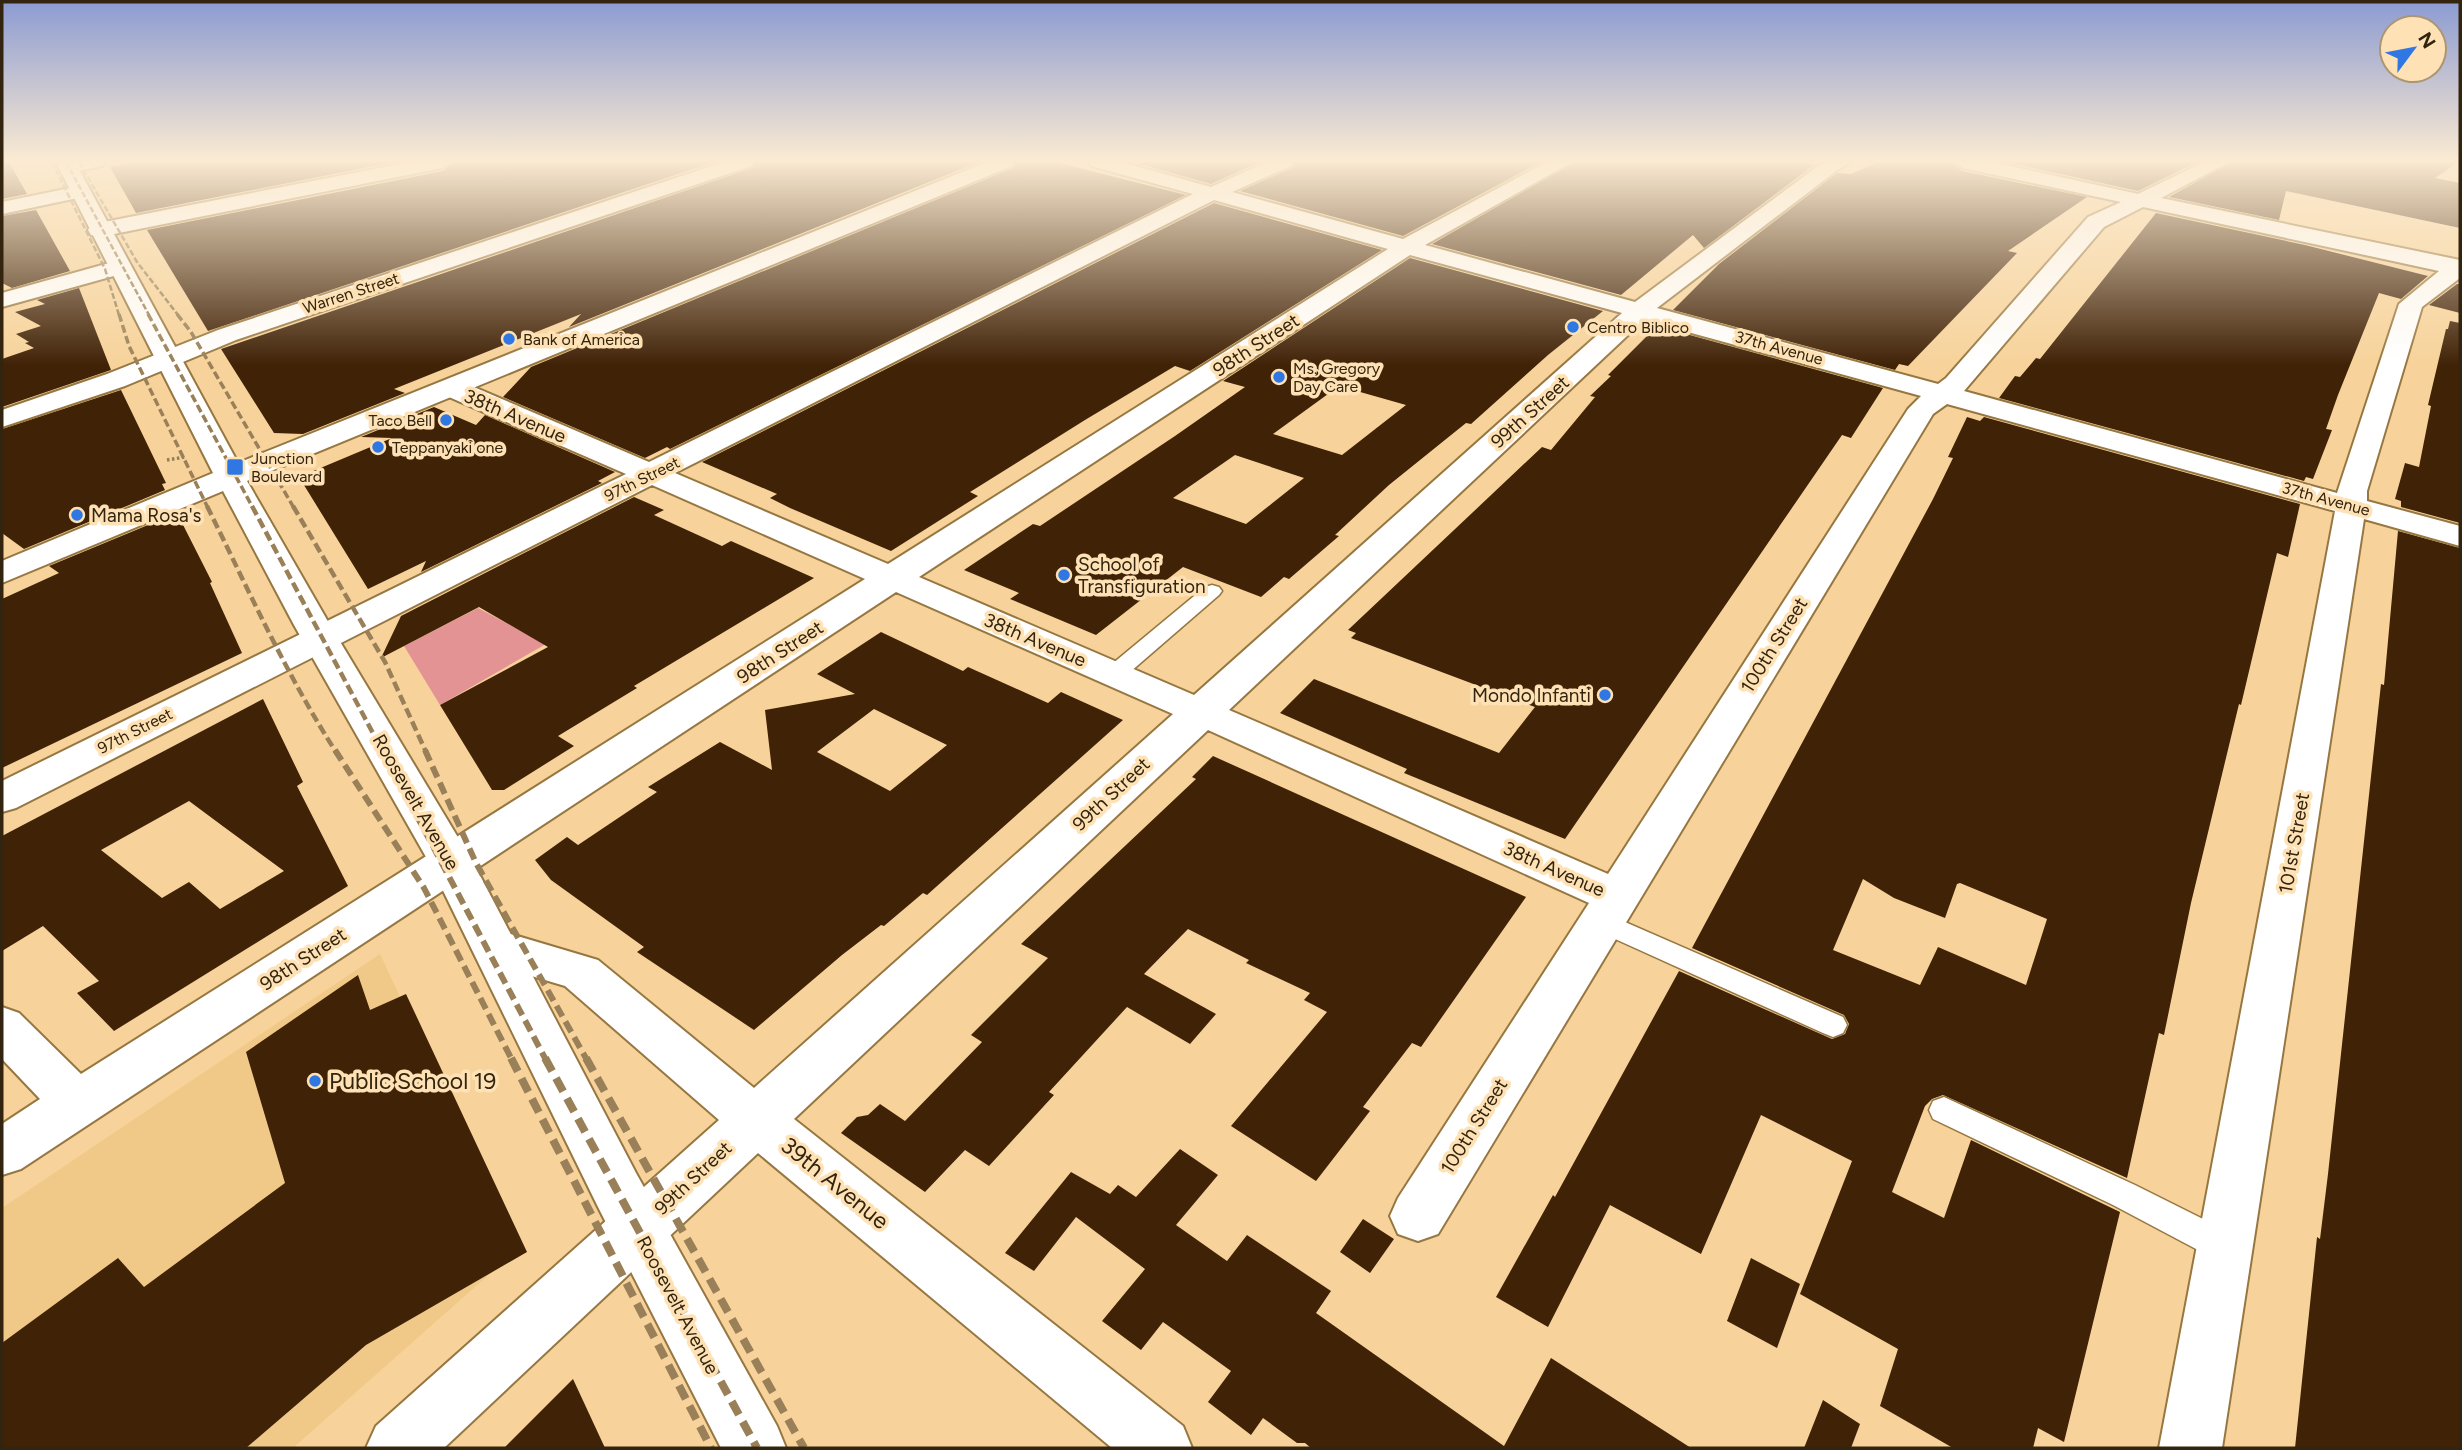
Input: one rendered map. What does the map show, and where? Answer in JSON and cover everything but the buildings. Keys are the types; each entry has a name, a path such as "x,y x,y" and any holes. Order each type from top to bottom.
{"street":[{"name":"Roosevelt Avenue","path":"99,230 230,477 320,639 452,864 637,1229 755,1448"},
{"name":"Warren Street","path":"2,419 168,360 227,335 542,230"},
{"path":"2,573 230,477 839,230"},
{"name":"97th Street","path":"2,798 1139,230"},
{"name":"37th Avenue","path":"1344,230 2460,536"},
{"name":"98th Street","path":"2,1152 1407,247 1439,230"},
{"name":"99th Street","path":"398,1448 1641,310 1747,230"},
{"name":"100th Street","path":"1418,1216 1922,409 1940,393 1956,384 2089,230"},
{"path":"2279,230 2460,268"},
{"path":"2,300 120,267"},
{"name":"101st Street","path":"2191,1448 2352,491 2412,304 2460,268"},
{"name":"38th Avenue","path":"452,388 1201,712 1609,909"},
{"name":"39th Avenue","path":"494,947 581,973 756,1120 1161,1448"},
{"path":"2,1027 77,1103"}],"lane":[{"path":"1114,674 1212,591"},
{"path":"1609,909 1833,1025"},
{"path":"1944,1110 2124,1195 2225,1247"}],"path":[{"path":"167,460 184,456 187,461"}],"shaded area":[{"path":"478,608 546,644 440,705 404,646"},
{"name":"Public School 19","path":"380,954 518,1249 293,1448 2,1448 2,1208"}],"railway":[{"path":"86,230 105,269 119,315"},
{"path":"103,230 149,315"},
{"path":"118,230 137,262 178,315"},
{"path":"119,314 129,346 208,508"},
{"path":"148,314 253,508"},
{"path":"177,314 191,332 294,508"},
{"path":"207,506 284,662 336,752"},
{"path":"252,506 383,752"},
{"path":"293,506 385,662 426,752"},
{"path":"335,750 424,888 512,1060"},
{"path":"382,750 546,1060"},
{"path":"425,750 476,863 587,1060"},
{"path":"511,1058 711,1448"},
{"path":"545,1058 757,1448"},
{"path":"586,1058 804,1448"}],"place":[{"name":"Centro Biblico","path":"1573,327"},
{"name":"Bank of America","path":"509,339"},
{"name":"Ms. Gregory Day Care","path":"1279,377"},
{"name":"Taco Bell","path":"446,420"},
{"name":"Teppanyaki one","path":"378,447"},
{"name":"Junction Boulevard","path":"235,467"},
{"name":"Mama Rosa's","path":"77,515"},
{"name":"School of Transfiguration","path":"1064,575"},
{"name":"Mondo Infanti","path":"1605,695"},
{"name":"Public School 19","path":"315,1081"}]}
